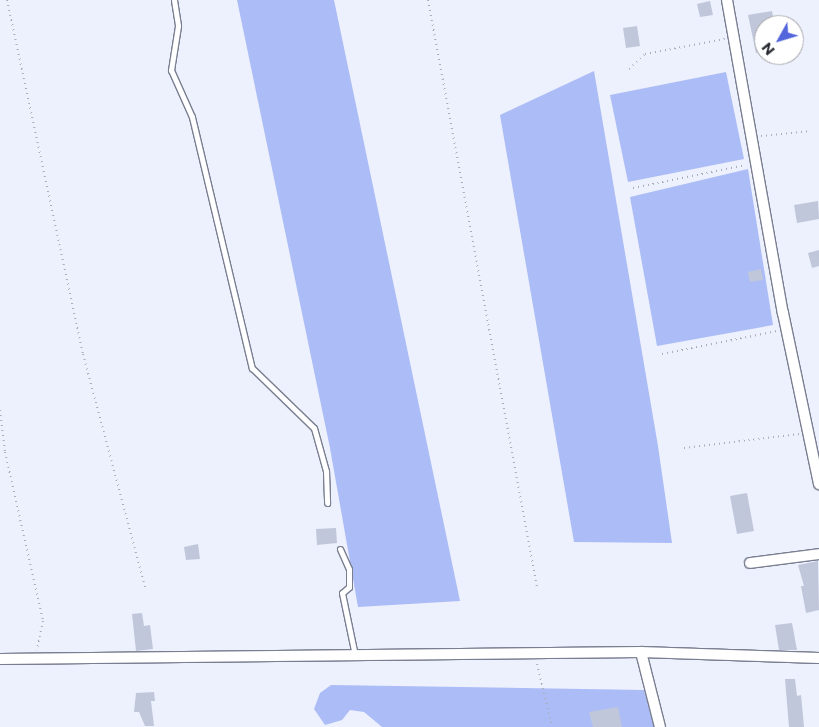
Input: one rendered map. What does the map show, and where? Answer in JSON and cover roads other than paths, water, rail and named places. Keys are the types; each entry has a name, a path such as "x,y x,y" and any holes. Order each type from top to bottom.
{"street":[{"path":"727,0 732,38 786,329 810,433 819,484"},
{"path":"750,563 819,554"},
{"path":"640,652 660,727"},
{"path":"0,659 640,652 819,658"}],"lane":[{"path":"174,0 178,26 171,70 192,117 252,368 314,428 326,471 327,503"},
{"path":"340,549 349,569 350,587 342,593 355,655"}]}
